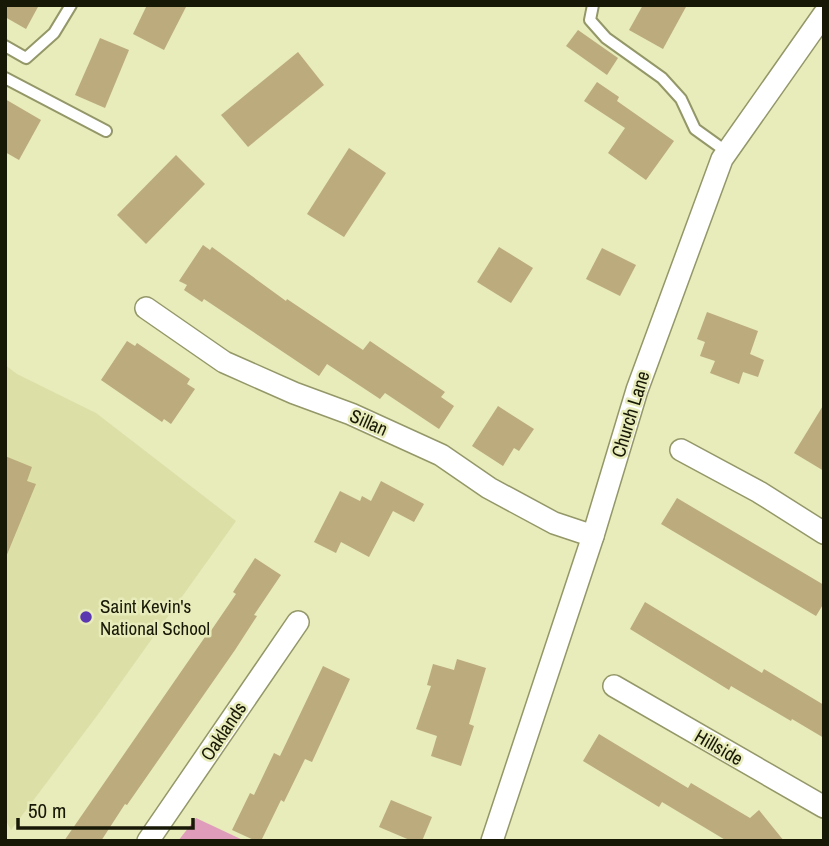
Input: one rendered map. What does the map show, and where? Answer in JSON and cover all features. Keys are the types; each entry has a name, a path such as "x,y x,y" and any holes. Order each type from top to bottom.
{"street":[{"name":"Church Lane","path":"492,841 593,536 636,390 722,159 824,13"},
{"name":"Sillan","path":"146,308 224,362 351,414 441,455 500,494 554,523 593,536"},
{"path":"681,450 758,492 824,533"},
{"name":"Oaklands","path":"148,841 298,622"},
{"name":"Hillside","path":"614,686 824,807"}],"lane":[{"path":"5,46 26,58 54,33 71,5"},
{"path":"593,5 590,20 606,38 662,78 681,99 695,129 727,152"},
{"path":"5,78 106,131"}],"shaded area":[{"name":"Saint Kevin's National School","path":"5,365 17,374 96,413 236,521 99,713 11,830 5,819"},
{"path":"196,818 245,841 178,841"}],"building":[{"path":"5,5 39,5 26,29 5,17"},
{"path":"147,5 187,5 164,50 133,34"},
{"path":"643,5 687,5 663,49 629,30"},
{"path":"578,30 618,58 607,75 566,46"},
{"path":"100,38 129,50 105,108 75,95"},
{"path":"298,52 324,85 248,147 221,115"},
{"path":"597,82 619,97 617,101 674,141 646,180 608,153 625,128 584,101"},
{"path":"5,99 41,120 19,160 5,152"},
{"path":"349,148 386,173 344,237 307,214"},
{"path":"176,155 205,184 146,244 117,215"},
{"path":"203,245 210,250 212,247 286,301 287,299 363,350 370,341 445,392 441,397 454,406 439,429 385,393 380,399 327,364 319,376 204,299 202,302 184,290 187,285 179,281"},
{"path":"499,247 533,268 511,303 477,282"},
{"path":"602,248 636,265 620,296 586,279"},
{"path":"707,312 758,331 750,354 764,360 758,377 743,372 739,384 710,373 715,361 700,356 705,342 697,339"},
{"path":"127,341 135,346 137,343 190,379 187,384 195,389 171,424 164,419 162,422 101,380"},
{"path":"824,404 824,471 794,453"},
{"path":"498,406 534,429 519,451 514,448 503,466 472,446"},
{"path":"5,456 32,467 27,481 36,484 6,557"},
{"path":"381,481 424,504 414,522 393,511 369,557 341,542 336,553 314,542 340,491 360,501 362,496 371,501"},
{"path":"677,498 824,585 824,603 816,616 661,524"},
{"path":"255,558 281,575 254,615 257,616 235,650 101,841 64,841 236,594 233,592"},
{"path":"645,602 762,673 764,669 824,705 824,738 731,686 729,690 630,629"},
{"path":"457,659 486,668 469,724 474,726 461,766 431,756 437,736 416,729 431,686 427,685 433,664 454,670"},
{"path":"323,666 350,679 312,762 305,759 261,841 232,830 250,793 254,795 274,753 280,756"},
{"path":"599,734 688,788 691,783 750,818 759,810 784,841 727,841 662,802 659,807 583,761"},
{"path":"391,800 432,817 422,841 412,841 379,827"}],"place":[{"name":"Saint Kevin's National School","path":"86,617"}]}
